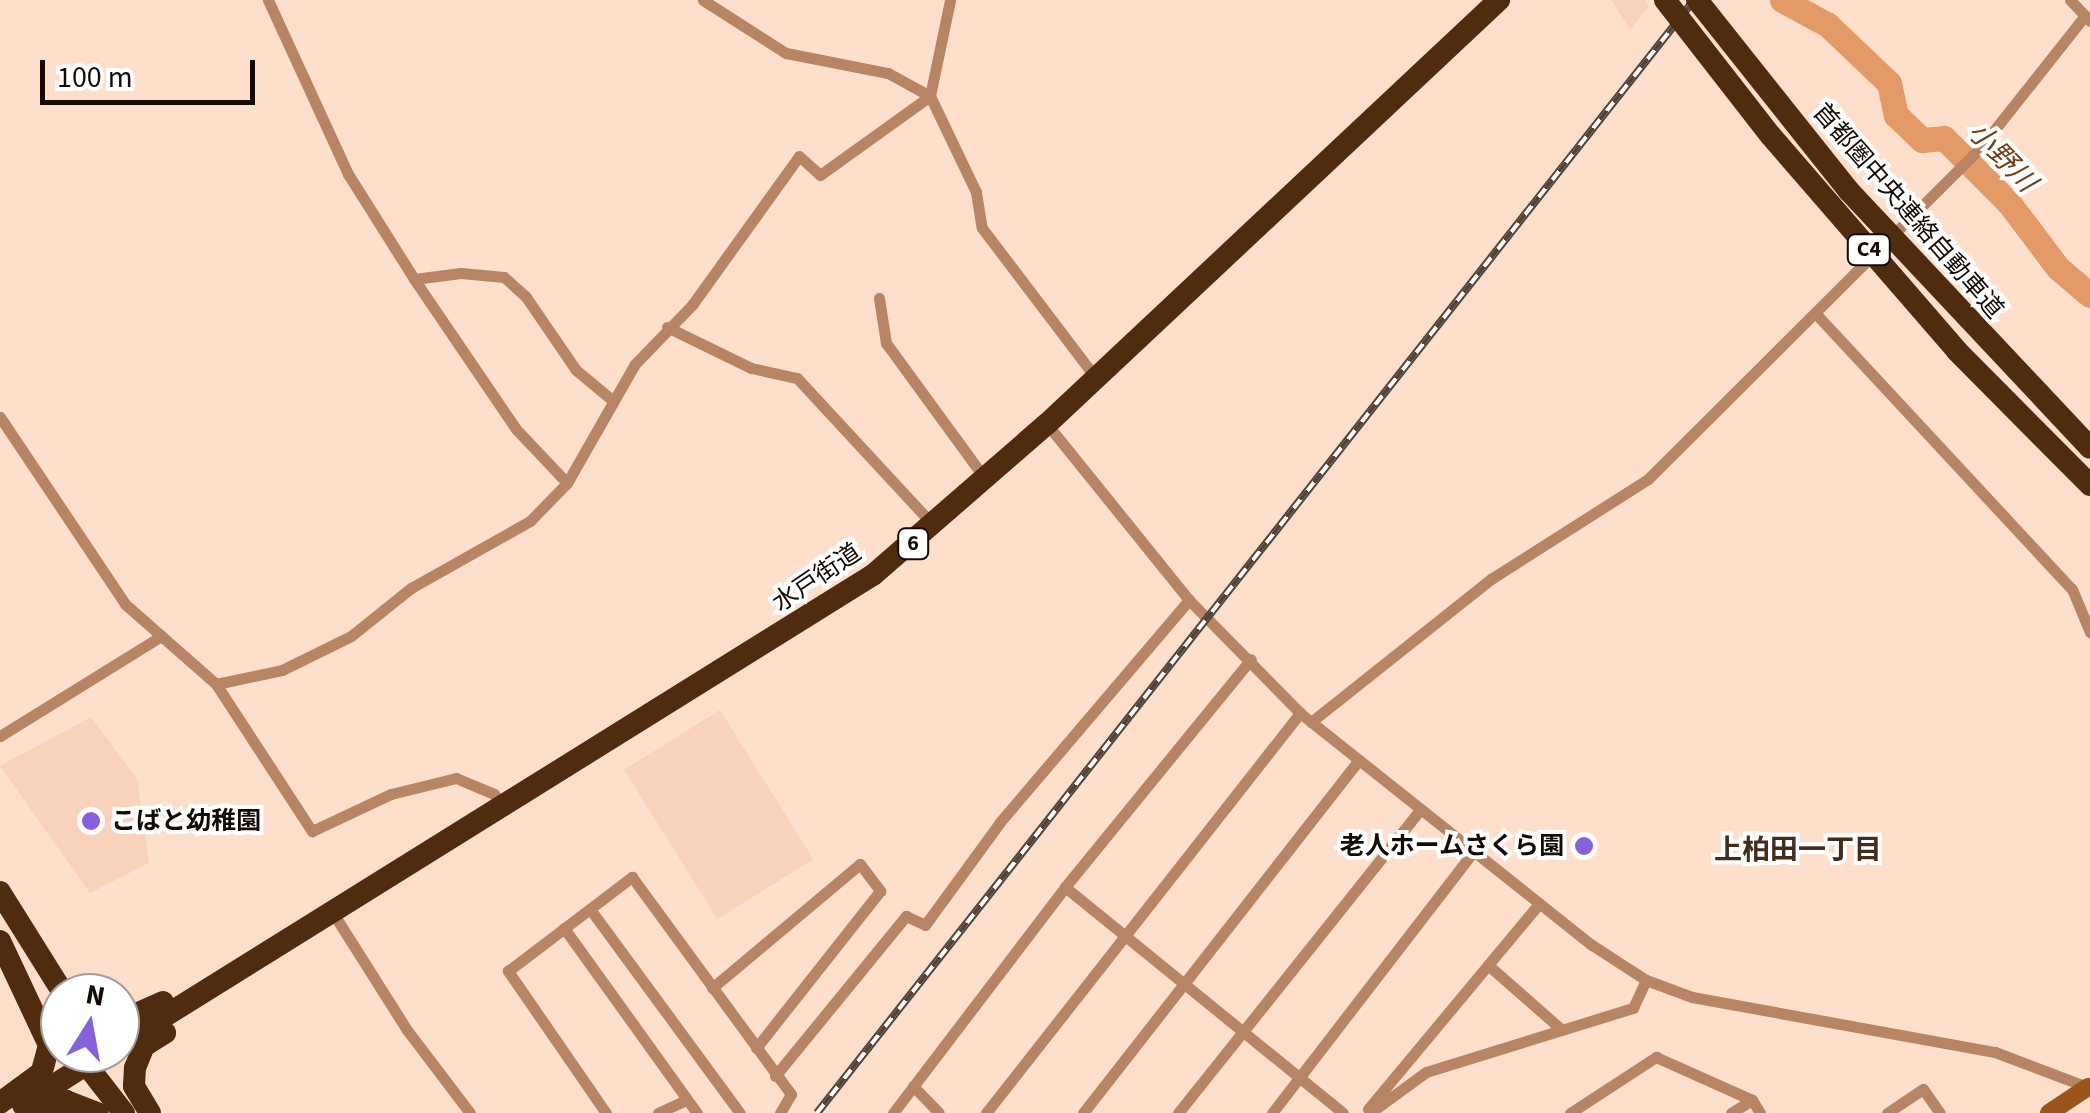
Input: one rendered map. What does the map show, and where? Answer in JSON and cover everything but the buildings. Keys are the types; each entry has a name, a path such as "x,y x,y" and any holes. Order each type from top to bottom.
{"highway":[{"name":"水戸街道","path":"140,1032 505,810 874,576 1047,424 1499,0"},
{"name":"C4","path":"1665,0 1894,278 2090,485"},
{"name":"首都圏中央連絡自動車道","path":"1697,0 1849,191 2090,448"},
{"path":"0,892 51,973"},
{"path":"22,926 44,942 65,973"},
{"path":"0,939 40,1001"},
{"path":"0,939 49,1044 42,1072 0,1102"},
{"path":"140,1010 223,970 238,972"},
{"path":"150,1113 134,1086 139,1054 178,1026 202,995"},
{"path":"10,1113 65,1073"},
{"path":"101,1073 124,1113"},
{"path":"39,1113 66,1101 98,1113"}],"street":[{"path":"268,0 348,174 516,429 567,483"},
{"path":"703,0 786,54 888,72 930,96 976,192 982,228 1096,378"},
{"path":"216,684 282,670 351,636 411,588 530,521 567,483 612,400 667,326 702,292 798,156 820,175 930,96 950,0"},
{"path":"1311,722 1491,579 1648,480 1980,148 2087,20 2070,0"},
{"path":"414,279 461,273 504,278 526,297 576,370 612,400"},
{"path":"880,298 886,343 986,480"},
{"path":"1817,315 2072,589 2090,632"},
{"path":"667,326 751,368 797,378 934,526"},
{"path":"0,416 125,604 216,684 312,831 391,794 456,778 494,794 505,810"},
{"path":"1047,424 1189,600 1300,712 1538,905 1646,980 1788,1019 1995,1052 2089,1087"},
{"path":"776,1076 906,916 925,925 1000,822 1189,600"},
{"path":"0,736 161,636"},
{"path":"893,1113 1065,887 1251,659"},
{"path":"986,1113 1300,712"},
{"path":"1083,1113 1358,761"},
{"path":"1178,1113 1420,810"},
{"path":"1272,1113 1473,852"},
{"path":"712,988 860,864 880,892 756,1048"},
{"path":"606,1113 508,971 632,877 791,1094 780,1113"},
{"path":"1065,887 1343,1113"},
{"path":"1367,1113 1538,905"},
{"path":"590,909 740,1113"},
{"path":"333,913 407,1030 470,1113"},
{"path":"564,928 697,1113"},
{"path":"1488,965 1562,1030"},
{"path":"1367,1113 1426,1072 1634,1008 1646,980"},
{"path":"1570,1113 1656,1058 1752,1100 1760,1113"},
{"path":"913,1086 939,1113"},
{"path":"2049,1113 2089,1087"},
{"path":"1887,1113 1924,1089 1940,1113"},
{"path":"658,1113 686,1100"},
{"path":"1732,1113 1752,1100"}],"shaded area":[{"path":"1611,0 1645,0 1649,6 1630,30"},
{"path":"720,710 813,859 717,919 624,770"},
{"name":"こばと幼稚園","path":"91,717 137,779 149,863 90,893 0,766"}],"waterway":[{"name":"小野川","path":"1782,0 1828,25 1889,83 1896,115 1922,140 1944,138 2009,203 2058,268 2090,295"}],"railway":[{"path":"817,1113 1694,0"}],"place":[{"name":"こばと幼稚園","path":"91,821"},
{"name":"老人ホームさくら園","path":"1584,846"}],"district":[{"name":"上柏田一丁目","path":"1798,850"}]}
